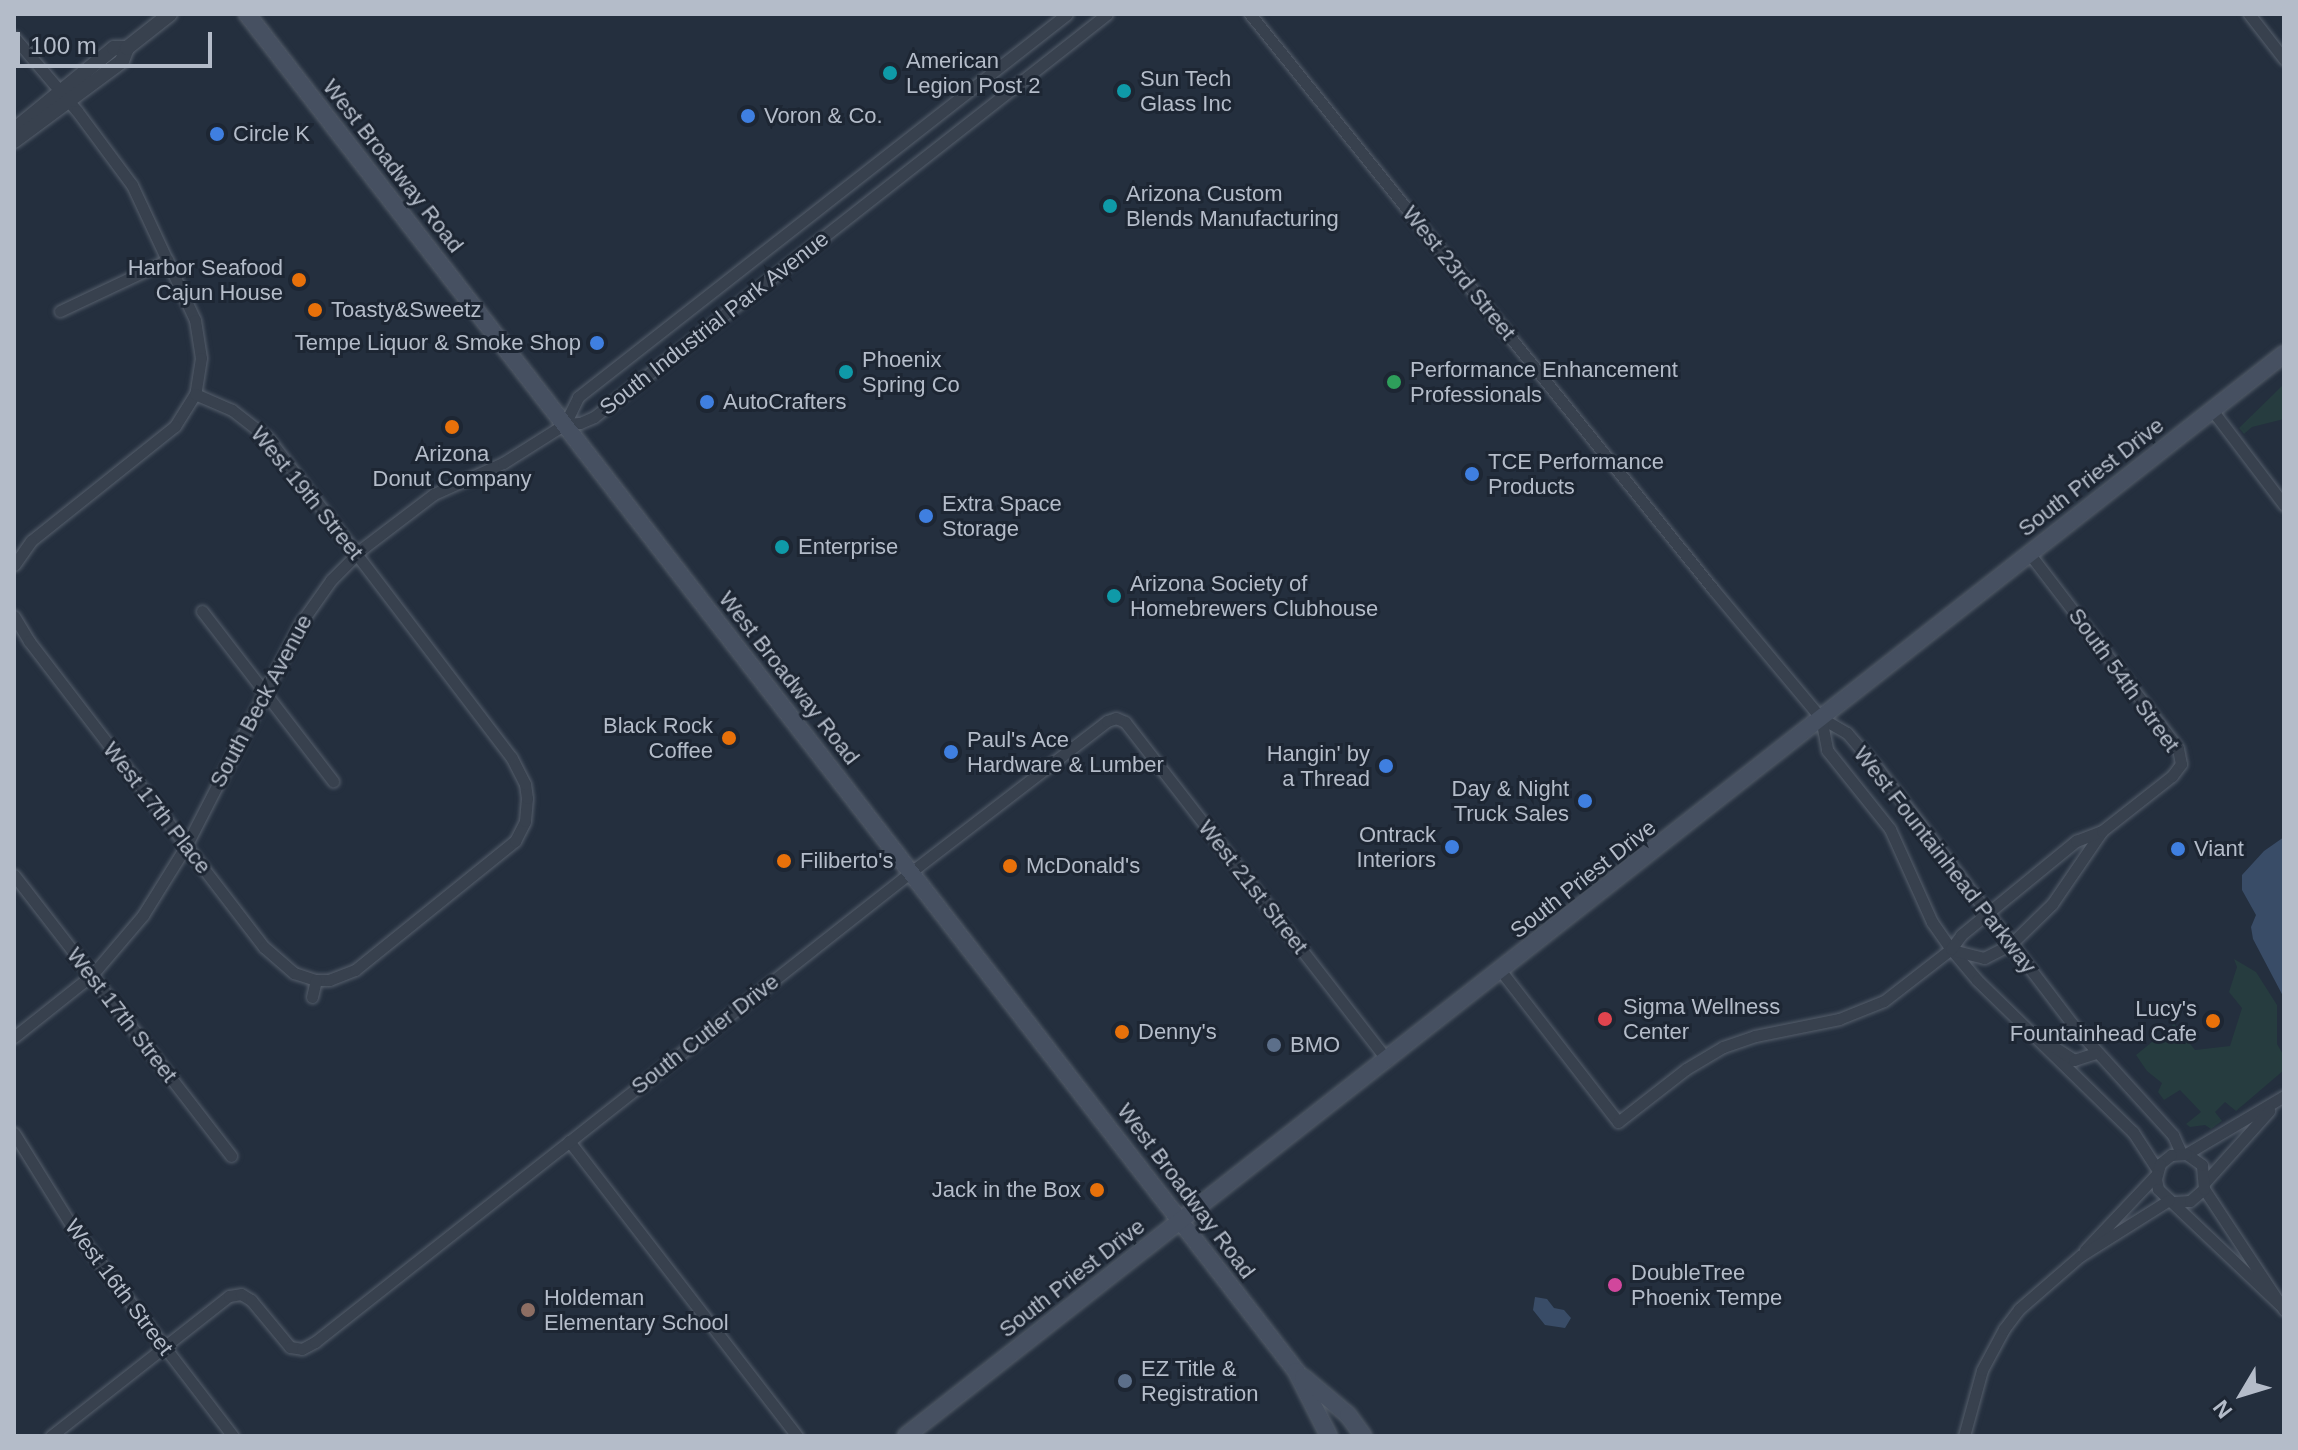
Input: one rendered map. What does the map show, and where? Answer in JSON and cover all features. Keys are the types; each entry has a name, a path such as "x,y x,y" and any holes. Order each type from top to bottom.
{"main road":[{"name":"West Broadway Road","path":"247,14 1296,1371 1329,1436"},
{"name":"South Priest Drive","path":"906,1436 2284,354"},
{"name":"West Broadway Road","path":"1296,1371 1348,1415 1363,1436"}],"street":[{"path":"14,141 114,48 127,48 170,14"},
{"name":"South Industrial Park Avenue","path":"1067,14 578,397 565,424 580,423 594,417 1107,14"},
{"name":"West 23rd Street","path":"1250,14 1821,718"},
{"path":"2249,14 2284,59"},
{"path":"14,37 132,185 198,333 201,369 195,394 175,426 31,541 14,565"},
{"path":"14,130 63,97"},
{"path":"60,311 168,260"},
{"name":"West 19th Street","path":"195,394 232,410 260,430 511,757 525,784 527,810"},
{"path":"2212,410 2284,505"},
{"name":"South Beck Avenue","path":"14,1037 92,975 143,915 186,846 311,606 356,555 434,494 503,463 565,424"},
{"name":"South 54th Street","path":"1951,949 1961,935 2076,841 2102,831 2172,776 2181,764 2182,756 2029,553"},
{"path":"202,611 333,781"},
{"name":"West 17th Place","path":"14,616 29,641 272,957 294,973 316,980"},
{"name":"South Cutler Drive","path":"165,1347 225,1299 241,1294 251,1300 284,1342 296,1349 315,1342 911,872 1107,721 1116,718"},
{"name":"West 21st Street","path":"1116,718 1125,722 1387,1060"},
{"name":"West Fountainhead Parkway","path":"1821,718 1847,733 1864,753 2095,1053 2173,1135 2184,1154"},
{"name":"West Fountainhead Parkway","path":"1821,718 1827,750 1890,829 1932,922 1951,949 2033,1036 2133,1132 2157,1172"},
{"path":"312,997 316,980 343,976 366,963 515,841 527,810 542,812"},
{"name":"South 54th Street","path":"2010,945 2052,904 2102,831"},
{"name":"West 17th Street","path":"14,875 231,1156"},
{"path":"1501,971 1618,1122 1712,1052 1755,1036 1862,1011 1894,994 1951,949 1978,958 1990,957 2010,945"},
{"path":"2033,1036 2074,1060 2095,1053"},
{"path":"2080,1256 2172,1201 2190,1201 2280,1098"},
{"path":"1964,1436 1982,1370 2004,1329 2028,1299 2080,1256 2167,1157 2184,1154 2280,1098"},
{"name":"West 16th Street","path":"14,1133 64,1216 233,1436"},
{"path":"569,1141 797,1436"},
{"path":"2184,1154 2202,1165 2205,1186 2281,1307"},
{"path":"2157,1172 2158,1189 2281,1307"},
{"path":"51,1436 165,1347"}],"green space":[{"path":"2284,384 2284,419 2252,427 2244,434 2239,428"},
{"path":"2234,959 2256,972 2277,1005 2277,1044 2284,1056 2284,1070 2236,1111 2225,1102 2215,1112 2222,1121 2211,1129 2205,1125 2190,1127 2186,1124 2201,1112 2180,1090 2164,1100 2158,1092 2162,1083 2147,1071 2136,1055 2174,1024 2195,1050 2230,1046 2242,1008 2229,992 2237,967"}],"water":[{"path":"2284,837 2284,998 2253,939 2251,927 2256,915 2242,890 2242,875 2264,851"},
{"path":"1535,1297 1547,1299 1554,1308 1564,1310 1571,1318 1565,1328 1545,1325 1533,1310"}],"place":[{"name":"American Legion Post 2","path":"890,73"},
{"name":"Sun Tech Glass Inc","path":"1124,91"},
{"name":"Voron & Co.","path":"748,116"},
{"name":"Circle K","path":"217,134"},
{"name":"Arizona Custom Blends Manufacturing","path":"1110,206"},
{"name":"Harbor Seafood Cajun House","path":"299,280"},
{"name":"Toasty&Sweetz","path":"315,310"},
{"name":"Tempe Liquor & Smoke Shop","path":"597,343"},
{"name":"Phoenix Spring Co","path":"846,372"},
{"name":"Performance Enhancement Professionals","path":"1394,382"},
{"name":"AutoCrafters","path":"707,402"},
{"name":"Arizona Donut Company","path":"452,427"},
{"name":"TCE Performance Products","path":"1472,474"},
{"name":"Extra Space Storage","path":"926,516"},
{"name":"Enterprise","path":"782,547"},
{"name":"Arizona Society of Homebrewers Clubhouse","path":"1114,596"},
{"name":"Black Rock Coffee","path":"729,738"},
{"name":"Paul's Ace Hardware & Lumber","path":"951,752"},
{"name":"Hangin' by a Thread","path":"1386,766"},
{"name":"Day & Night Truck Sales","path":"1585,801"},
{"name":"Ontrack Interiors","path":"1452,847"},
{"name":"Viant","path":"2178,849"},
{"name":"Filiberto's","path":"784,861"},
{"name":"McDonald's","path":"1010,866"},
{"name":"Sigma Wellness Center","path":"1605,1019"},
{"name":"Lucy's Fountainhead Cafe","path":"2213,1021"},
{"name":"Denny's","path":"1122,1032"},
{"name":"BMO","path":"1274,1045"},
{"name":"Jack in the Box","path":"1097,1190"},
{"name":"DoubleTree Phoenix Tempe","path":"1615,1285"},
{"name":"Holdeman Elementary School","path":"528,1310"},
{"name":"EZ Title & Registration","path":"1125,1381"}]}
